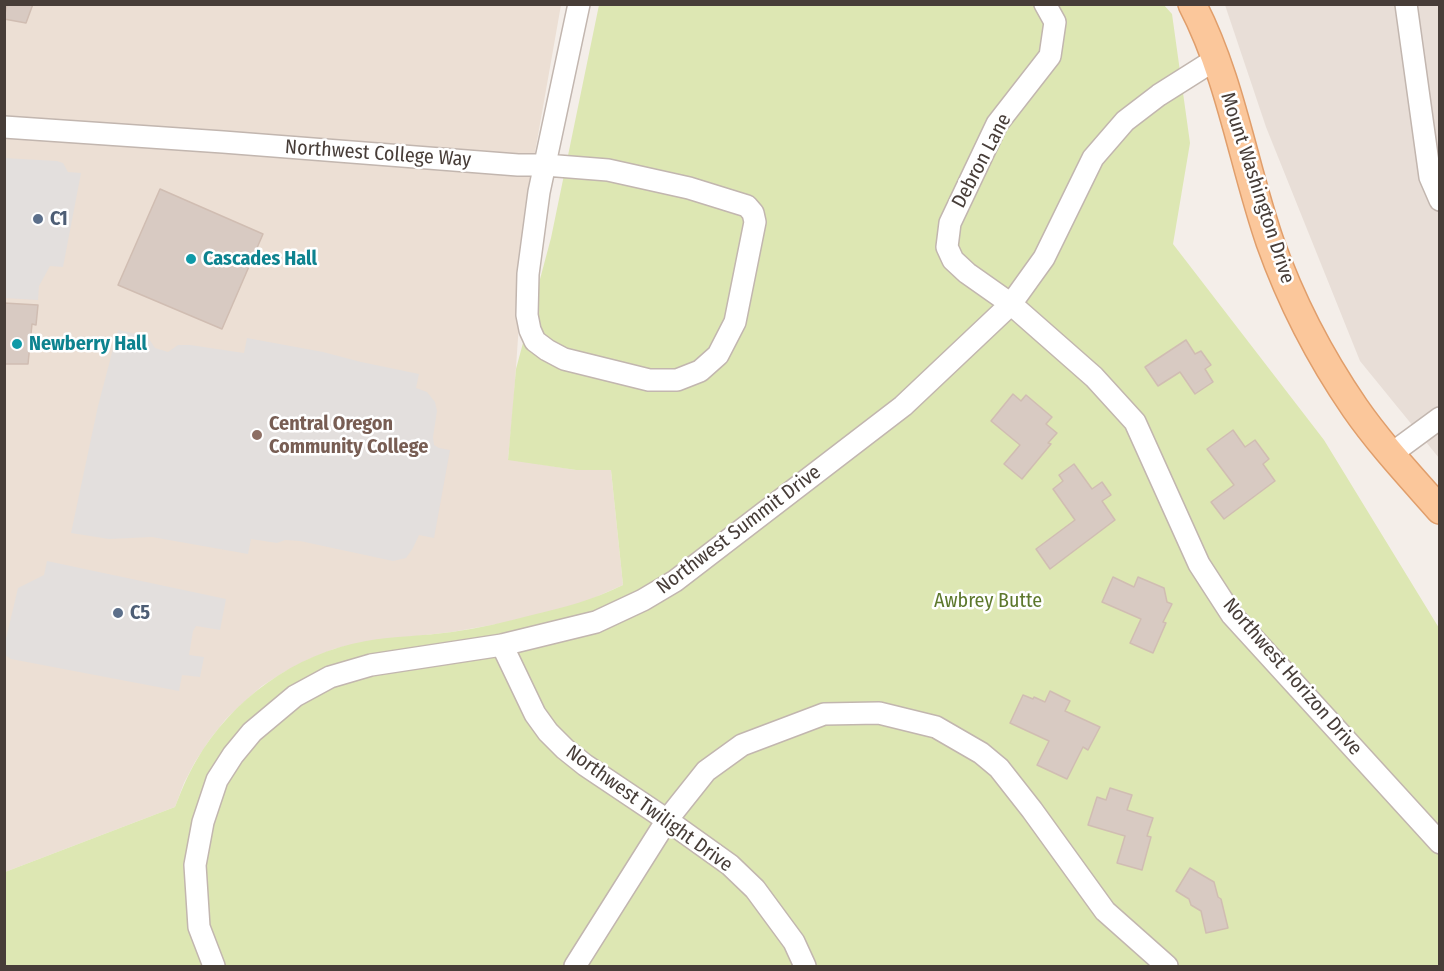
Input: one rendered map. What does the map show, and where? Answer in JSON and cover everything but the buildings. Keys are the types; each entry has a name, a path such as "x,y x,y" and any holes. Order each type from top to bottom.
{"main road":[{"name":"Mount Washington Drive","path":"1192,4 1216,59 1270,242 1323,358 1356,410 1440,510"}],"street":[{"path":"545,165 579,4"},
{"name":"Debron Lane","path":"1011,304 967,273 953,260 946,247 950,223 997,124 1050,56 1055,22 1045,4"},
{"path":"1406,4 1430,177 1440,200"},
{"name":"Northwest Summit Drive","path":"214,966 199,927 195,865 202,822 217,780 233,755 252,732 295,696 330,677 371,665 502,645 596,622 643,600 675,581 903,406 1011,304 1044,258 1093,158 1125,121 1159,95 1216,59"},
{"name":"Northwest College Way","path":"4,127 518,165 545,165 608,170 688,188 747,206 753,213 755,222 735,322 718,355 700,371 677,380 649,380 564,358 547,351 535,341 527,315 528,274 545,165"},
{"name":"Northwest Horizon Drive","path":"1011,304 1094,377 1135,422 1199,564 1232,615 1440,843"},
{"path":"1391,454 1440,418"},
{"name":"Northwest Twilight Drive","path":"502,645 535,714 548,732 585,765 730,865 755,890 794,942 805,966"},
{"path":"575,966 667,820 706,771 742,745 824,714 879,713 936,727 981,753 999,768 1105,911 1167,966"}],"shaded area":[{"name":"Central Oregon Community College","path":"5,5 561,5 528,192 508,459 576,470 611,470 623,585 580,604 503,623 452,632 364,642 334,649 307,660 262,686 226,719 195,762 175,807 5,872"},
{"path":"1225,5 1439,5 1439,458 1360,361 1266,127"},
{"name":"C1","path":"4,158 57,161 63,163 68,172 81,173 63,267 50,266 39,286 38,300 5,298"},
{"path":"118,330 147,336 155,348 168,352 178,345 190,345 244,353 247,338 323,352 419,374 416,388 427,392 435,402 437,411 434,445 450,450 434,538 419,535 406,558 393,561 300,541 285,540 277,543 251,539 248,554 152,537 109,539 71,533 98,406"},
{"name":"C5","path":"47,561 226,599 220,630 196,626 193,631 189,655 204,657 200,677 182,675 179,691 11,659 5,655 5,643 18,588 44,575"}],"green space":[{"name":"Awbrey Butte","path":"1163,4 1172,14 1190,143 1173,244 1324,440 1439,628 1439,966 5,966 5,872 175,807 196,761 228,718 247,699 290,668 340,647 377,639 452,632 492,625 579,603 623,585 611,470 576,470 508,460 516,369 551,238 599,5"}],"place":[{"name":"C1","path":"38,219"},
{"name":"Cascades Hall","path":"191,259"},
{"name":"Newberry Hall","path":"17,344"},
{"name":"Central Oregon Community College","path":"257,435"},
{"name":"C5","path":"118,613"}]}
